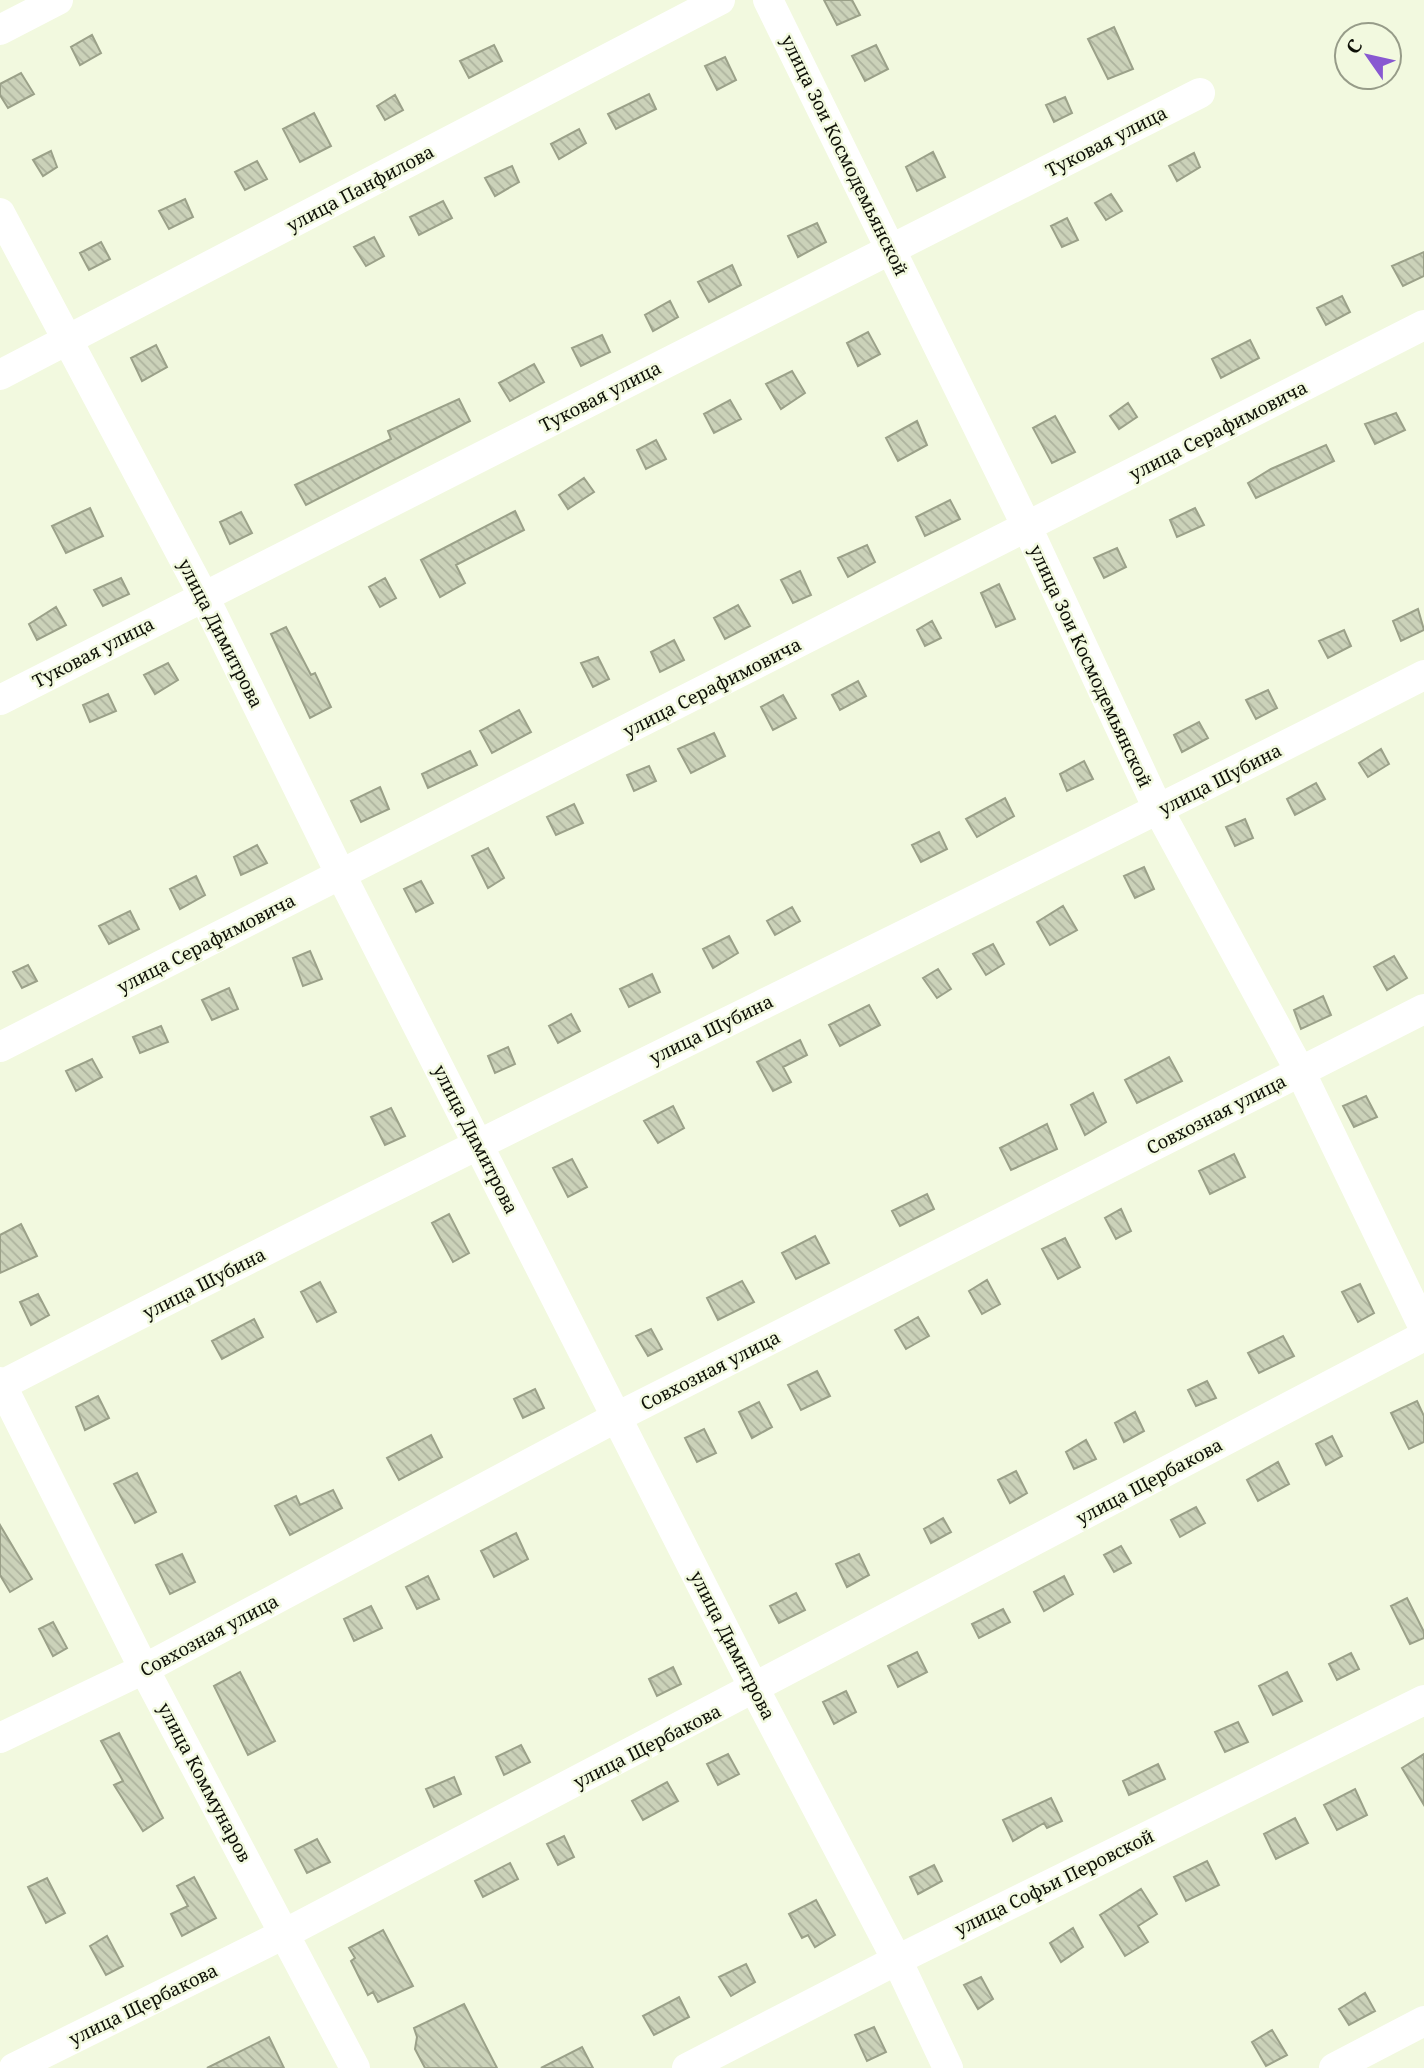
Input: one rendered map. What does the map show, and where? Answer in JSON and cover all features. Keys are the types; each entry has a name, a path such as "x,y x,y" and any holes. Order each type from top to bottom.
{"street":[{"path":"0,30 58,0"},
{"name":"улица Панфилова","path":"0,375 720,0"},
{"name":"улица Зои Космодемьянской","path":"768,0 1027,527 1159,811 1300,1072 1424,1328"},
{"name":"Туковая улица","path":"0,700 1200,93"},
{"name":"улица Димитрова","path":"0,213 203,595 341,875 755,1689 897,1960 948,2068"},
{"name":"улица Серафимовича","path":"0,1047 1424,325"},
{"name":"улица Шубина","path":"1,1385 478,1143 1159,811 1424,676"},
{"name":"Совхозная улица","path":"0,1738 144,1670 617,1417 1424,1009"},
{"name":"улица Щербакова","path":"14,2068 286,1933 1424,1336"},
{"name":"улица Коммунаров","path":"1,1385 144,1670 286,1933 355,2068"},
{"name":"улица Софьи Перовской","path":"687,2068 897,1960 1424,1700"},
{"path":"1334,2068 1424,2021"}],"building":[{"path":"824,0 852,0 860,15 837,25"},
{"path":"1114,27 1133,69 1108,79 1088,39"},
{"path":"92,35 101,53 80,65 71,47"},
{"path":"494,45 502,61 469,78 460,61"},
{"path":"876,45 888,69 865,81 852,56"},
{"path":"725,57 736,80 717,90 705,66"},
{"path":"21,73 34,94 8,108 0,95 0,84"},
{"path":"649,94 656,109 616,129 608,114"},
{"path":"395,95 403,110 385,120 377,106"},
{"path":"1065,97 1072,113 1054,122 1046,105"},
{"path":"314,113 331,146 300,162 283,129"},
{"path":"579,129 586,143 559,159 551,144"},
{"path":"51,151 57,167 43,176 33,160"},
{"path":"933,152 945,177 917,191 906,167"},
{"path":"1194,153 1200,167 1177,181 1169,166"},
{"path":"257,161 267,179 245,190 235,172"},
{"path":"512,166 519,182 495,196 485,178"},
{"path":"1111,194 1122,211 1106,220 1095,203"},
{"path":"185,199 193,217 169,229 159,211"},
{"path":"443,201 452,218 419,235 410,217"},
{"path":"1067,218 1078,240 1062,247 1051,226"},
{"path":"817,223 826,242 798,257 788,236"},
{"path":"374,237 384,256 366,266 354,247"},
{"path":"101,242 110,259 89,270 80,253"},
{"path":"1424,252 1424,276 1403,286 1392,266"},
{"path":"732,265 741,285 709,302 698,282"},
{"path":"1342,296 1350,312 1326,325 1317,308"},
{"path":"670,301 678,317 653,331 645,315"},
{"path":"868,332 880,354 858,366 847,343"},
{"path":"602,335 610,352 581,366 572,348"},
{"path":"1250,340 1259,358 1221,378 1212,359"},
{"path":"156,345 167,367 142,381 131,358"},
{"path":"534,364 544,382 510,401 499,383"},
{"path":"792,371 805,393 781,409 766,384"},
{"path":"459,399 470,421 306,505 295,485 391,439 388,431"},
{"path":"730,400 741,419 714,433 704,414"},
{"path":"1128,403 1137,417 1119,429 1110,416"},
{"path":"1396,413 1405,430 1375,444 1365,424"},
{"path":"1055,416 1075,452 1052,463 1033,428"},
{"path":"917,421 927,445 898,461 886,438"},
{"path":"656,440 666,459 646,469 637,450"},
{"path":"1326,445 1334,461 1256,498 1248,483 1271,469"},
{"path":"584,478 594,492 568,509 559,495"},
{"path":"950,500 960,519 925,536 916,517"},
{"path":"90,508 103,536 66,553 52,526"},
{"path":"1195,508 1204,525 1177,537 1170,520"},
{"path":"515,511 524,530 456,565 465,583 440,597 421,560"},
{"path":"241,512 252,533 230,544 220,522"},
{"path":"867,545 875,562 848,577 838,558"},
{"path":"1117,548 1126,567 1104,578 1094,558"},
{"path":"800,571 811,595 793,603 781,580"},
{"path":"121,578 129,594 103,606 94,590"},
{"path":"385,578 396,598 380,607 369,587"},
{"path":"999,584 1015,619 996,627 981,593"},
{"path":"738,605 750,626 725,639 714,618"},
{"path":"56,607 66,625 37,640 29,624"},
{"path":"1418,609 1424,630 1401,641 1393,621"},
{"path":"932,621 941,638 925,646 917,630"},
{"path":"286,627 311,675 315,673 331,707 310,718 271,634"},
{"path":"1344,630 1351,646 1328,658 1319,641"},
{"path":"674,640 684,660 660,672 651,652"},
{"path":"598,657 609,679 593,687 581,663"},
{"path":"168,663 178,680 155,694 144,675"},
{"path":"858,681 866,696 840,710 832,695"},
{"path":"1268,690 1277,708 1256,719 1246,700"},
{"path":"108,694 116,711 90,722 83,705"},
{"path":"783,695 796,718 773,730 761,707"},
{"path":"519,710 531,732 492,753 480,731"},
{"path":"1199,722 1208,738 1182,752 1174,735"},
{"path":"714,733 725,756 691,773 678,749"},
{"path":"1381,749 1389,764 1368,777 1359,763"},
{"path":"470,751 477,765 428,788 422,774"},
{"path":"1084,761 1093,779 1067,791 1060,774"},
{"path":"649,766 656,781 634,791 627,775"},
{"path":"1316,783 1325,799 1295,815 1287,799"},
{"path":"380,787 389,809 361,822 351,801"},
{"path":"1005,798 1014,816 977,837 966,819"},
{"path":"574,804 583,823 556,835 547,817"},
{"path":"1245,819 1253,838 1235,846 1226,827"},
{"path":"939,832 947,849 921,862 912,845"},
{"path":"257,845 267,863 241,875 234,857"},
{"path":"488,848 504,878 488,888 472,856"},
{"path":"1144,867 1154,889 1135,898 1124,876"},
{"path":"196,876 205,895 180,909 170,889"},
{"path":"421,881 433,903 416,912 404,889"},
{"path":"1063,906 1077,930 1050,945 1037,922"},
{"path":"792,907 800,921 775,935 767,921"},
{"path":"130,911 139,929 109,944 99,926"},
{"path":"729,936 738,953 713,968 703,949"},
{"path":"993,944 1004,964 986,975 973,954"},
{"path":"310,951 322,979 303,986 293,958"},
{"path":"1394,956 1407,978 1387,990 1374,967"},
{"path":"28,965 37,981 22,988 13,972"},
{"path":"938,969 951,989 937,998 923,978"},
{"path":"652,974 660,992 629,1007 620,989"},
{"path":"229,988 238,1009 212,1020 202,1000"},
{"path":"1323,996 1331,1015 1301,1029 1294,1010"},
{"path":"869,1005 880,1025 840,1046 829,1025"},
{"path":"571,1014 580,1031 558,1043 549,1026"},
{"path":"161,1026 168,1042 140,1053 133,1037"},
{"path":"800,1040 807,1055 783,1067 791,1082 773,1091 757,1062"},
{"path":"508,1047 515,1064 495,1073 488,1056"},
{"path":"1169,1057 1182,1081 1137,1103 1125,1080"},
{"path":"92,1059 102,1077 76,1091 66,1071"},
{"path":"1093,1093 1106,1122 1085,1135 1071,1105"},
{"path":"1366,1096 1377,1117 1354,1127 1343,1106"},
{"path":"673,1106 684,1128 658,1143 644,1121"},
{"path":"391,1108 405,1136 385,1145 371,1117"},
{"path":"1047,1124 1057,1149 1011,1170 1000,1148"},
{"path":"1234,1154 1245,1177 1210,1194 1199,1171"},
{"path":"572,1159 587,1187 568,1197 553,1168"},
{"path":"927,1194 934,1209 900,1226 892,1211"},
{"path":"1121,1209 1131,1231 1116,1239 1105,1218"},
{"path":"449,1214 469,1253 453,1262 432,1223"},
{"path":"21,1224 37,1256 0,1273 0,1235"},
{"path":"815,1236 829,1263 796,1279 782,1253"},
{"path":"1065,1238 1080,1267 1058,1279 1042,1249"},
{"path":"987,1280 1000,1304 982,1314 969,1291"},
{"path":"742,1281 754,1302 718,1320 707,1298"},
{"path":"320,1282 336,1312 317,1322 301,1292"},
{"path":"1360,1284 1374,1313 1358,1322 1342,1292"},
{"path":"38,1294 49,1315 31,1325 20,1302"},
{"path":"918,1317 929,1336 906,1349 895,1330"},
{"path":"254,1319 263,1337 222,1359 212,1341"},
{"path":"651,1329 662,1349 648,1356 636,1336"},
{"path":"1283,1336 1294,1356 1259,1373 1248,1353"},
{"path":"817,1371 830,1396 801,1410 788,1385"},
{"path":"1207,1381 1216,1398 1196,1406 1188,1390"},
{"path":"535,1389 544,1408 523,1418 514,1399"},
{"path":"98,1396 109,1418 85,1430 76,1407"},
{"path":"1417,1401 1424,1416 1424,1442 1409,1449 1391,1413"},
{"path":"759,1402 772,1427 752,1438 739,1412"},
{"path":"1135,1412 1144,1431 1124,1442 1115,1423"},
{"path":"704,1429 716,1453 697,1462 685,1438"},
{"path":"431,1435 442,1457 399,1480 387,1458"},
{"path":"1332,1436 1342,1456 1326,1465 1316,1444"},
{"path":"1086,1440 1096,1459 1074,1469 1066,1452"},
{"path":"1278,1462 1289,1484 1258,1501 1247,1480"},
{"path":"1016,1471 1027,1493 1010,1503 998,1480"},
{"path":"137,1473 156,1512 135,1523 114,1484"},
{"path":"333,1490 342,1508 290,1535 275,1506 296,1496 300,1505"},
{"path":"1196,1507 1205,1523 1180,1537 1171,1520"},
{"path":"943,1518 951,1532 931,1543 924,1529"},
{"path":"0,1525 32,1579 10,1592 0,1575"},
{"path":"516,1533 528,1559 494,1577 481,1551"},
{"path":"1121,1546 1131,1563 1114,1572 1104,1555"},
{"path":"182,1554 195,1582 170,1594 156,1565"},
{"path":"859,1554 869,1575 847,1587 836,1564"},
{"path":"428,1576 439,1599 417,1609 406,1587"},
{"path":"1064,1576 1073,1594 1044,1611 1034,1592"},
{"path":"796,1593 805,1610 779,1623 770,1606"},
{"path":"1407,1598 1424,1632 1424,1638 1410,1644 1391,1606"},
{"path":"371,1606 382,1628 354,1641 344,1619"},
{"path":"1003,1609 1010,1622 979,1638 972,1624"},
{"path":"53,1622 67,1648 53,1656 39,1629"},
{"path":"917,1652 927,1672 898,1687 888,1666"},
{"path":"1351,1653 1359,1669 1337,1680 1329,1664"},
{"path":"673,1667 681,1684 657,1696 649,1679"},
{"path":"240,1672 275,1741 248,1755 214,1686"},
{"path":"1287,1672 1302,1701 1273,1715 1259,1686"},
{"path":"846,1691 856,1712 834,1724 823,1702"},
{"path":"1238,1722 1248,1742 1225,1752 1215,1732"},
{"path":"119,1733 163,1818 143,1831 114,1785 123,1781 101,1741"},
{"path":"521,1745 530,1762 504,1775 496,1757"},
{"path":"728,1754 739,1774 718,1785 707,1764"},
{"path":"1424,1754 1424,1805 1402,1768"},
{"path":"1158,1764 1165,1779 1129,1795 1123,1781"},
{"path":"454,1777 461,1794 434,1807 426,1789"},
{"path":"667,1782 678,1801 643,1820 632,1801"},
{"path":"1355,1789 1367,1815 1337,1830 1324,1805"},
{"path":"1051,1798 1062,1821 1047,1828 1044,1823 1013,1841 1003,1820"},
{"path":"1295,1818 1308,1843 1276,1859 1264,1834"},
{"path":"564,1836 574,1857 558,1865 547,1844"},
{"path":"317,1839 330,1862 307,1873 295,1850"},
{"path":"1207,1861 1219,1885 1186,1901 1174,1877"},
{"path":"510,1863 518,1879 483,1897 475,1881"},
{"path":"934,1865 942,1881 918,1894 910,1877"},
{"path":"194,1877 216,1918 182,1936 171,1914 188,1906 177,1886"},
{"path":"47,1878 65,1913 46,1923 28,1887"},
{"path":"1141,1889 1157,1914 1138,1926 1148,1942 1125,1956 1100,1915"},
{"path":"816,1900 835,1935 815,1947 808,1935 802,1938 789,1914"},
{"path":"1073,1928 1083,1947 1061,1962 1050,1943"},
{"path":"383,1930 413,1986 378,2002 373,1992 368,1995 351,1961 355,1958 349,1948"},
{"path":"107,1936 123,1966 106,1975 90,1946"},
{"path":"746,1964 755,1982 731,1996 719,1977"},
{"path":"981,1977 993,1999 978,2009 964,1985"},
{"path":"1365,1993 1375,2011 1349,2025 1339,2009"},
{"path":"679,1997 689,2017 654,2035 643,2016"},
{"path":"464,2004 497,2068 425,2068 415,2049 417,2037 414,2028"},
{"path":"874,2027 886,2052 867,2061 855,2035"},
{"path":"1272,2030 1287,2055 1266,2066 1252,2042"},
{"path":"269,2037 284,2068 207,2068"},
{"path":"582,2047 593,2068 541,2068"}]}
